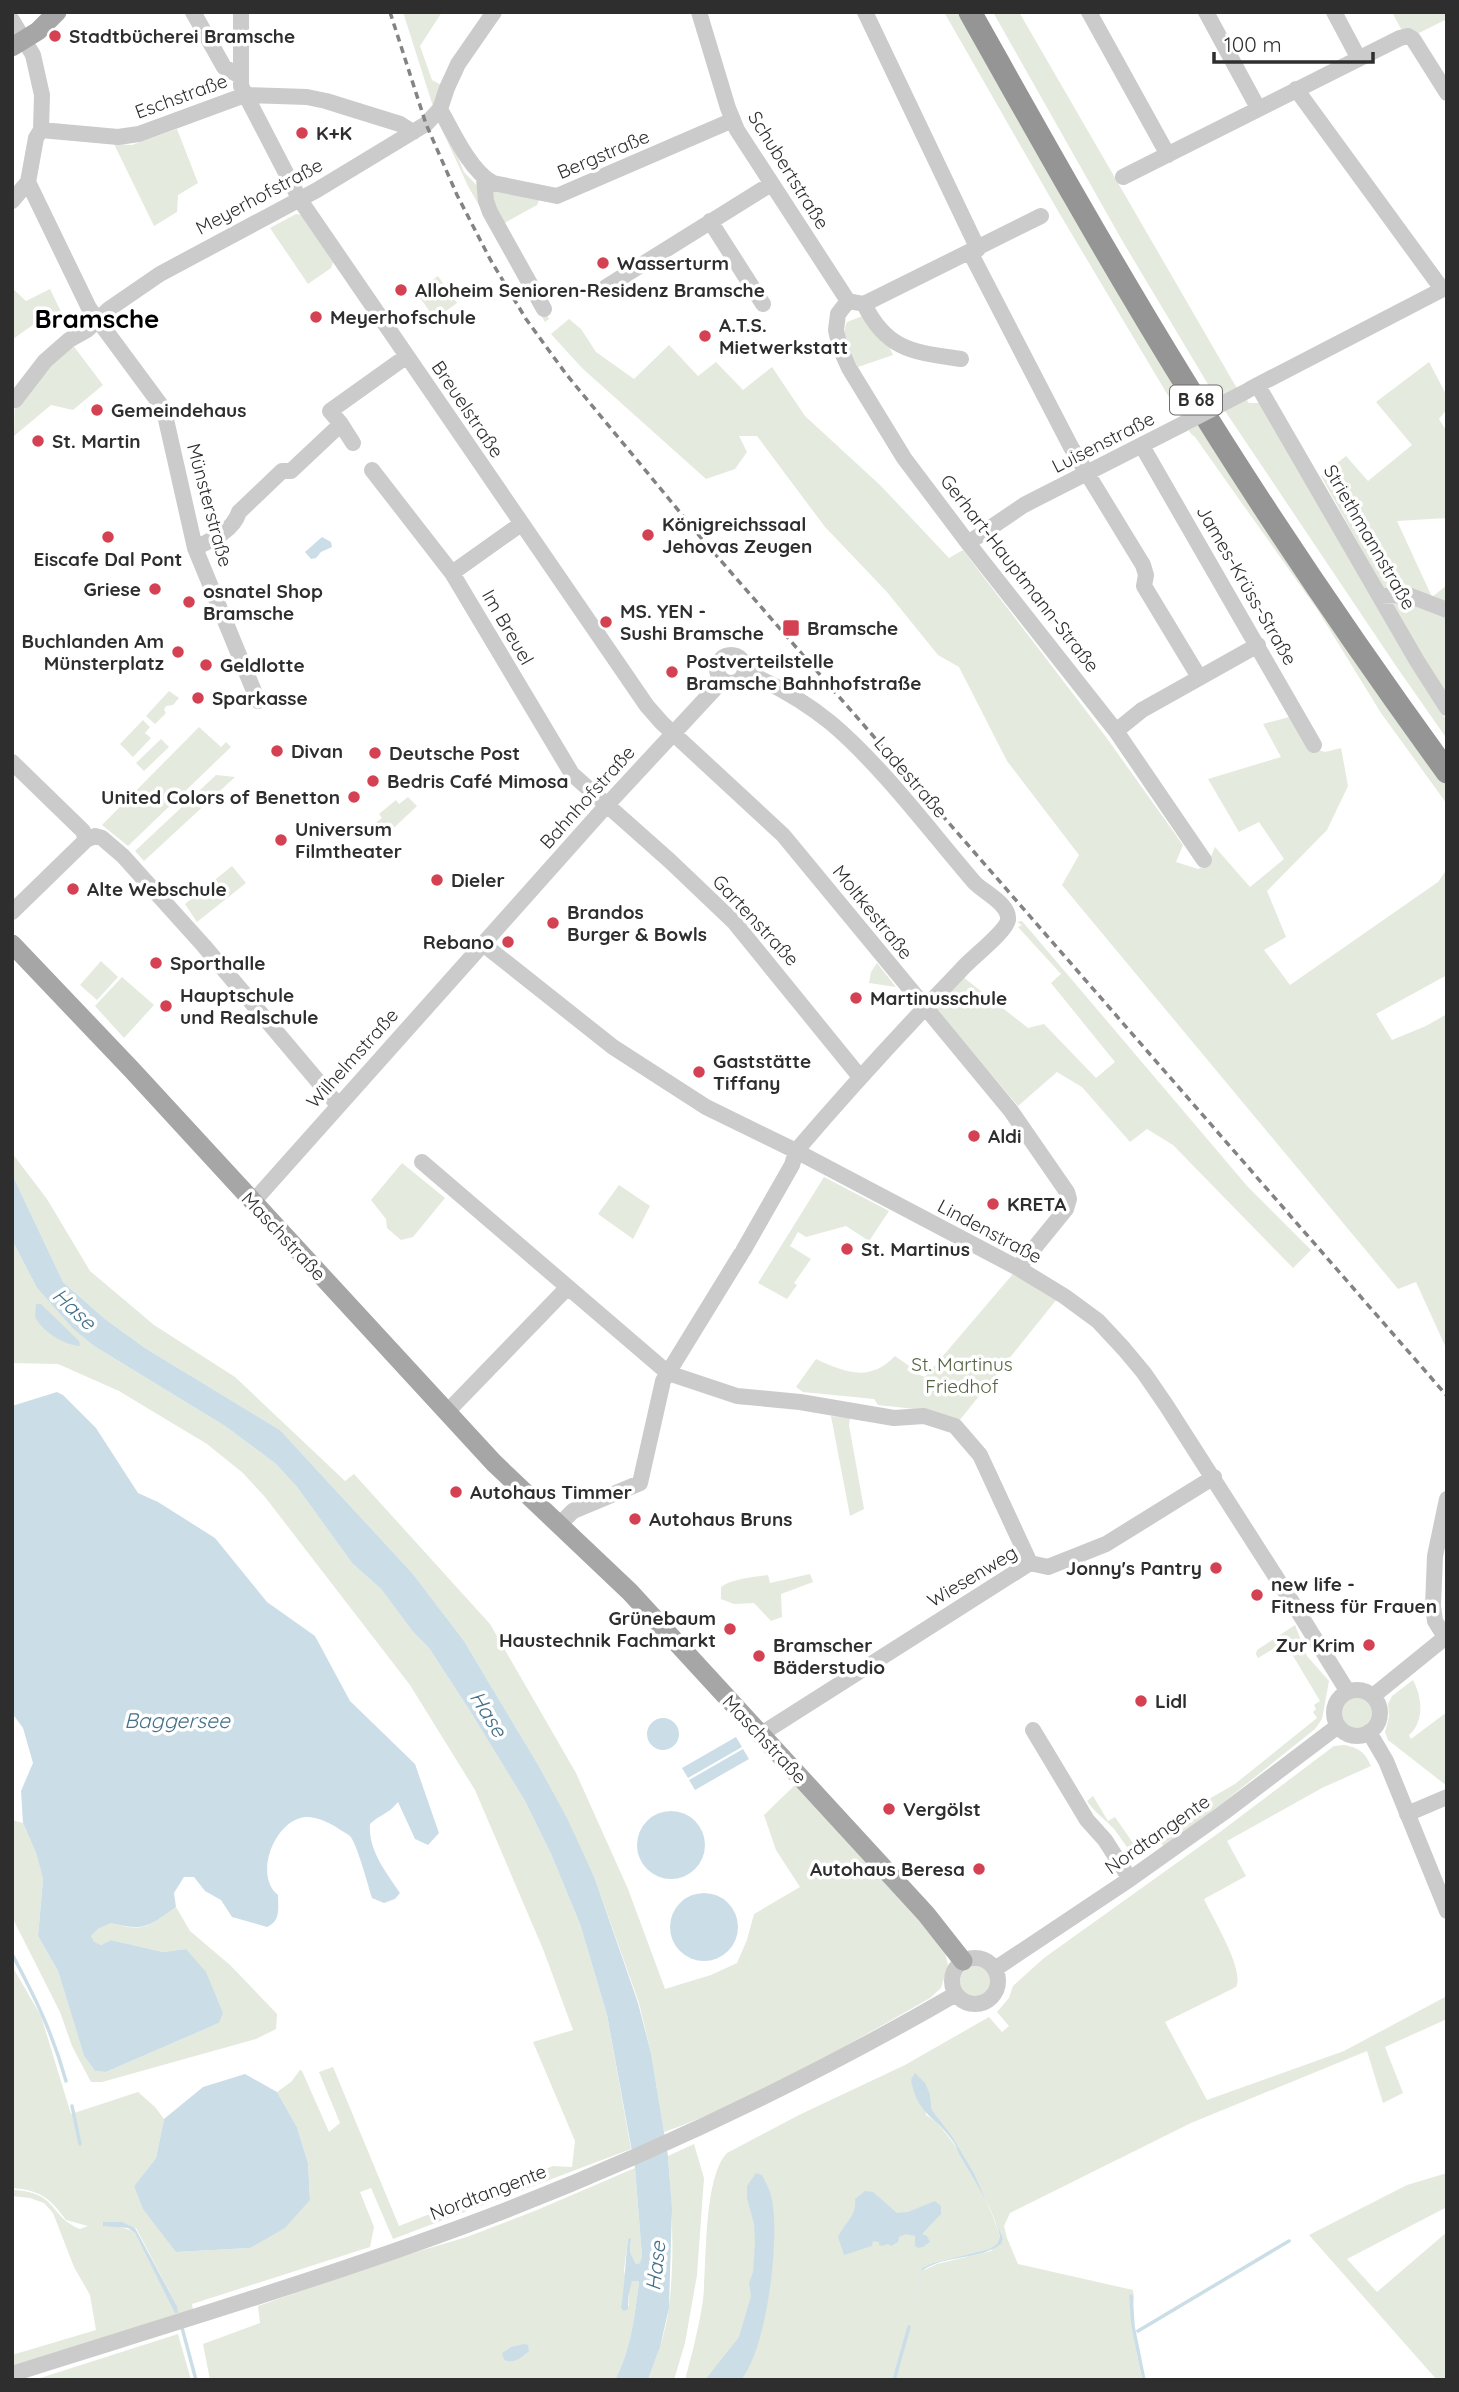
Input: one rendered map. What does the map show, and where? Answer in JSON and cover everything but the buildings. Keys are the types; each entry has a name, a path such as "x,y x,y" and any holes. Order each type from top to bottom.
{"highway":[{"name":"B 68","path":"970,12 1180,376 1320,592 1447,772"},
{"name":"B 68","path":"984,12 1092,202 1212,403 1330,585 1447,752"}],"main road":[{"path":"18,43 57,12"},
{"name":"Maschstraße","path":"12,944 494,1463 630,1592 926,1914 963,1961"}],"street":[{"path":"193,12 224,67 240,76"},
{"name":"Breuelstraße","path":"241,12 240,76 245,95 300,200 647,706 674,734"},
{"path":"494,12 458,64 440,109 484,178 490,212 544,309"},
{"name":"Schubertstraße","path":"699,12 733,120 771,184 856,303 887,338 899,346 961,359"},
{"path":"865,12 974,250 1071,447 1143,565 1146,575 1144,586 1199,677"},
{"path":"1089,12 1168,155"},
{"path":"1206,12 1258,108"},
{"path":"1334,12 1359,59"},
{"path":"12,20 18,43 33,55 42,95 41,130 36,138 28,182 12,201"},
{"path":"1123,177 1400,37 1408,36 1413,39 1447,93"},
{"path":"1296,89 1445,288"},
{"name":"Eschstraße","path":"41,130 118,137 139,134 245,95 307,97 326,101 400,124 413,132"},
{"name":"Meyerhofstraße","path":"15,400 46,361 69,341 88,330 109,309 173,265 300,200 426,124 440,109"},
{"name":"Bergstraße","path":"484,178 493,183 557,196 733,120"},
{"name":"Münsterstraße","path":"28,182 89,308 160,404 165,415 195,548 258,701"},
{"path":"606,287 771,184"},
{"path":"856,303 974,250 1041,216"},
{"path":"710,221 763,304"},
{"name":"Luisenstraße","path":"968,543 1024,505 1445,288"},
{"name":"Gerhart-Hauptmann-Straße","path":"856,303 838,314 836,330 840,348 849,368 904,458 1116,731 1204,860"},
{"path":"353,443 330,411 407,356"},
{"name":"Striethmannstraße","path":"1253,388 1447,708"},
{"path":"195,548 230,527 239,512 282,471 291,471 341,424"},
{"name":"James-Krüss-Straße","path":"1142,446 1314,745"},
{"name":"Im Breuel","path":"372,470 452,573 572,774 606,806"},
{"path":"452,573 521,524"},
{"path":"1380,596 1408,595 1447,610"},
{"path":"1116,731 1142,710 1258,645"},
{"path":"730,654 739,657 744,663 745,672 736,682 722,681 716,666 723,656 730,654"},
{"name":"Ladestraße","path":"745,672 778,686 828,721 851,741 979,888 1003,907 1008,915 1007,923 925,1007"},
{"name":"Bahnhofstraße","path":"483,944 722,681"},
{"name":"Moltkestraße","path":"674,734 783,835 1011,1111 1067,1192 1069,1199 1066,1209 1018,1268"},
{"path":"12,762 83,831 86,840"},
{"name":"Gartenstraße","path":"606,806 670,861 734,922 860,1077"},
{"path":"12,912 86,840 95,836 102,838 123,856 204,946 338,1105"},
{"name":"Wilhelmstraße","path":"253,1202 483,944"},
{"name":"Lindenstraße","path":"483,944 613,1047 706,1107 796,1151 1018,1268 1098,1321 1144,1373 1214,1477 1348,1692"},
{"path":"559,1525 573,1511 640,1483 663,1381 742,1252 792,1165 796,1151 925,1007"},
{"path":"422,1162 668,1373 737,1396 800,1402 894,1418 924,1416 955,1426 980,1455 1030,1563"},
{"path":"447,1412 568,1287"},
{"name":"Wiesenweg","path":"761,1734 1030,1563 1048,1567 1106,1544 1214,1477"},
{"path":"1373,1696 1446,1636 1435,1621 1433,1606 1435,1556 1447,1499"},
{"path":"1361,1690 1373,1696 1380,1716 1378,1723 1369,1732 1355,1736 1338,1726 1334,1713 1338,1700 1348,1692 1361,1690"},
{"name":"Nordtangente","path":"995,1969 1130,1879 1338,1726"},
{"path":"1033,1730 1087,1820 1105,1840 1130,1879"},
{"path":"1369,1732 1386,1760 1447,1911"},
{"path":"1407,1814 1447,1797"},
{"path":"984,1960 995,1969 998,1987 986,2002 966,2003 956,1994 953,1987 954,1973 963,1961 984,1960"},
{"name":"Nordtangente","path":"12,2374 385,2253 490,2216 684,2134 828,2065 956,1994"}],"green space":[{"path":"403,12 442,12 420,46 432,80 447,88 440,116 464,172 482,191 486,210 549,319 545,322 468,186 437,119"},
{"path":"944,12 961,12 1447,782 1447,804 1381,713 1317,609 1191,434 1058,211"},
{"path":"993,12 1019,12 1235,385 1249,403 1260,403 1411,666 1447,721 1447,739 1215,396 1123,242"},
{"path":"1392,12 1447,12 1447,19 1415,35 1401,29"},
{"path":"177,129 198,183 178,195 177,212 154,226 114,144 132,145"},
{"path":"492,189 539,200 537,205 501,225 492,207"},
{"path":"296,214 301,215 333,262 331,268 308,284 270,228"},
{"path":"438,276 457,303 435,319 416,292"},
{"path":"12,288 26,301 50,289 64,318 42,328 37,322 13,339 12,347"},
{"path":"865,315 888,344 893,355 858,367 847,345 845,328 847,322"},
{"path":"569,319 581,329 596,352 634,379 669,345 698,376 716,362 743,390 772,367 805,416 881,486 949,558 963,550 1106,737 1183,845 1176,862 1198,869 1207,866 1215,847 1250,887 1284,859 1259,822 1239,832 1208,779 1281,757 1263,724 1293,716 1311,748 1325,752 1341,748 1348,786 1327,830 1267,891 1286,937 1264,950 1290,985 1438,882 1447,869 1447,975 1376,1014 1392,1040 1447,1014 1447,1350 1416,1282 1398,1289 1062,885 1079,855 1007,761 959,667 938,655 887,592 825,527 757,436 739,436 747,452 735,469 706,479 582,368 551,334"},
{"path":"69,340 103,385 73,410 51,405 14,436 15,400"},
{"path":"1429,362 1447,396 1447,409 1439,419 1447,432 1447,518 1397,521 1432,597 1447,585 1447,603 1400,587 1383,588 1321,476 1346,456 1368,481 1412,445 1376,402"},
{"path":"1406,599 1447,614 1447,696 1392,607 1395,602"},
{"path":"169,691 179,698 173,705 166,706 166,713 155,724 146,716"},
{"path":"143,720 150,727 145,733 151,738 133,757 120,744"},
{"path":"199,727 221,747 226,742 231,747 128,846 102,825"},
{"path":"161,739 169,747 144,771 136,763"},
{"path":"216,775 235,777 144,861 135,851"},
{"path":"408,797 417,806 381,840 370,827 382,818 379,814 396,800 399,804"},
{"path":"232,866 246,883 197,922 185,904"},
{"path":"1022,921 1248,1187 1311,1250 1293,1268 1173,1145 1147,1129 1130,1142 1082,1087 1057,1072 1018,1106 935,1008 963,977 1028,1028 1044,1024 1096,1078 1115,1062 1051,983 1061,974 1018,927 1022,925 1017,922"},
{"path":"101,961 118,977 97,1000 80,985"},
{"path":"877,963 896,987 869,983 871,972"},
{"path":"122,977 154,1005 124,1038 95,1006"},
{"path":"12,1153 47,1199 90,1271 154,1325 235,1377 345,1481 354,1474 490,1624 576,1773 628,1889 665,1989 711,1975 737,1963 754,1914 800,1887 776,1850 764,1815 795,1785 919,1918 945,1952 948,1965 941,1988 930,1998 800,2071 733,2104 664,2132 651,2053 639,2003 595,1879 537,1763 464,1641 413,1574 280,1430 145,1348 105,1319 63,1282 12,1174"},
{"path":"402,1163 445,1198 413,1237 401,1240 387,1228 386,1219 371,1200"},
{"path":"824,1177 889,1211 869,1241 846,1226 806,1237 798,1232 790,1246 811,1259 794,1283 797,1285 787,1299 758,1283"},
{"path":"619,1185 650,1206 633,1239 598,1214"},
{"path":"12,1240 37,1288 73,1329 94,1346 225,1426 276,1464 297,1487 352,1563 381,1589 413,1632 429,1648 525,1801 551,1854 580,1924 607,2015 631,2149 393,2239 371,2188 360,2192 374,2227 370,2247 192,2304 193,2310 12,2366 12,2355 96,2330 90,2295 74,2267 53,2213 44,2203 12,2196 12,2190 38,2195 70,2224 80,2229 88,2226 66,2220 44,2196 12,2188 12,1966 41,2016 71,2114 138,2092 164,2119 156,2158 134,2186 176,2252 250,2248 310,2200 308,2163 297,2127 277,2092 291,2082 300,2070 329,2132 340,2123 319,2072 333,2067 399,2226 553,2166 572,2167 575,2141 533,2042 573,2030 543,1949 475,1790 410,1685 265,1497 243,1473 207,1444 119,1391 58,1364 12,1363","holes":["103,2222 136,2228 177,2306 177,2314 135,2233"]},
{"name":"St. Martinus Friedhof","path":"1018,1268 1061,1294 959,1421 915,1409 878,1405 874,1399 803,1392 796,1387 816,1359 847,1371 866,1372 876,1370 895,1356 909,1366 907,1370 925,1377"},
{"path":"831,1416 850,1418 864,1509 850,1516"},
{"path":"810,1574 813,1582 781,1594 782,1617 771,1621 754,1603 734,1604 721,1599 721,1587 737,1580 768,1575 770,1583"},
{"path":"1295,1625 1307,1656 1329,1681 1322,1719 1315,1729 1219,1806 1163,1846 1161,1842 1143,1852 1133,1852 1087,1801 1093,1796 1108,1821 1115,1817 1133,1843 1235,1784 1317,1718 1313,1712 1316,1709 1314,1705 1320,1701 1289,1649 1280,1651 1276,1647 1258,1658 1256,1654 1257,1650"},
{"path":"1413,1680 1418,1694 1420,1716 1409,1735 1411,1739 1447,1712 1447,1786 1388,1740 1385,1732 1389,1717 1388,1704 1392,1696"},
{"path":"1357,1697 1368,1702 1373,1713 1368,1724 1357,1729 1346,1724 1341,1713 1346,1702"},
{"path":"1344,1745 1358,1749 1371,1766 1322,1788 1227,1841 1246,1876 1204,1899 1232,1956 1238,1979 1236,1987 1165,2022 1207,2100 1344,2051 1447,1996 1447,2019 1385,2047 1403,2093 1383,2103 1367,2051 1191,2123 1010,2213 1004,2226 1018,2264 1133,2290 1131,2323 1142,2380 895,2380 910,2325 892,2380 685,2380 703,2300 710,2201 719,2165 727,2153 799,2115 905,2065 989,2017 1002,2032 1009,2026 997,2012 1009,1998 1013,1986 1044,1958 1220,1832 1334,1746","holes":["924,2083 930,2094 932,2110 952,2136 974,2173 1003,2238 991,2251 937,2264 922,2271 909,2324 922,2268 989,2249 997,2244 1000,2237 970,2170 948,2135 926,2115"]},
{"path":"12,1820 23,1823 36,1853 43,1879 38,1936 58,1971 84,2056 95,2071 106,2072 219,2023 186,1949 163,1952 111,1940 101,1945 94,1943 91,1936 111,1923 132,1927 146,1926 176,1907 190,1931 230,1965 277,2014 276,2029 256,2039 102,2082 91,2082 72,2046 60,2012 12,1917"},
{"path":"976,1966 987,1971 992,1982 987,1993 976,1998 965,1993 960,1982 965,1971"},
{"path":"694,2144 704,2178 697,2275 685,2343 674,2380 648,2380 666,2326 671,2288 672,2232 668,2156"},
{"path":"635,2168 642,2257 641,2263 636,2264 630,2252 631,2241 628,2239 622,2302 629,2306 632,2281 639,2281 629,2344 615,2380 210,2380 203,2344 260,2323 258,2306 399,2257 467,2237"},
{"path":"1447,2173 1447,2207 1347,2259 1377,2292 1447,2232 1447,2380 1437,2380 1309,2235 1407,2185"},
{"path":"178,2334 191,2380 34,2380"}],"water":[{"path":"322,537 331,542 332,547 311,559 305,552"},
{"name":"Hase","path":"12,1174 63,1282 105,1319 145,1348 280,1430 413,1574 464,1641 568,1820 595,1879 638,2003 651,2053 668,2156 672,2209 669,2308 660,2347 648,2380 615,2380 629,2344 639,2281 632,2281 628,2309 624,2311 621,2308 628,2239 631,2238 630,2252 636,2264 640,2263 642,2257 635,2168 607,2015 580,1924 551,1854 525,1801 429,1648 413,1632 381,1589 352,1563 297,1487 276,1464 225,1426 94,1346 73,1329 37,1288 12,1240"},
{"path":"36,1304 41,1304 79,1341 80,1346 61,1340 43,1328 35,1317"},
{"name":"Baggersee","path":"57,1392 96,1428 138,1493 158,1502 215,1538 267,1602 315,1636 350,1701 415,1764 439,1833 428,1845 415,1839 398,1802 370,1824 375,1852 400,1893 395,1899 384,1903 372,1898 350,1836 325,1821 305,1817 294,1820 285,1828 271,1850 267,1875 278,1895 278,1909 277,1918 267,1927 232,1917 221,1900 205,1891 194,1877 184,1877 174,1893 176,1907 159,1919 146,1926 132,1927 111,1923 98,1929 91,1936 94,1942 101,1945 111,1940 163,1952 186,1949 206,1972 223,2013 219,2023 106,2072 95,2071 84,2056 58,1971 38,1936 43,1879 36,1853 23,1823 21,1791 33,1763 23,1728 12,1713 12,1406"},
{"path":"663,1718 675,1722 679,1734 675,1746 663,1750 651,1746 647,1734 651,1722"},
{"path":"736,1737 742,1747 688,1778 682,1768"},
{"path":"743,1749 749,1759 695,1790 689,1780"},
{"path":"678,1811 699,1826 705,1838 703,1858 695,1869 678,1879 664,1879 647,1869 639,1858 637,1838 647,1821 658,1813"},
{"path":"711,1893 732,1908 738,1920 736,1940 728,1951 711,1961 697,1961 680,1951 672,1940 670,1920 680,1903 691,1895"},
{"path":"915,2073 925,2083 932,2110 952,2136 974,2173 989,2206 954,2143 918,2102 911,2080"},
{"path":"245,2074 277,2092 297,2127 308,2163 310,2200 285,2228 250,2248 176,2252 143,2209 134,2186 156,2158 164,2119 203,2087"},
{"path":"756,2173 762,2175 769,2190 774,2218 773,2266 764,2320 750,2365 741,2380 705,2380 739,2337 751,2296 749,2283 753,2272 755,2242 747,2186"},
{"path":"865,2191 873,2192 897,2213 908,2212 935,2201 941,2206 941,2214 922,2234 927,2236 930,2242 918,2248 915,2246 915,2236 906,2234 891,2246 882,2246 873,2241 872,2246 844,2255 838,2237 852,2215 855,2199"},
{"path":"994,2217 1003,2238 1001,2244 982,2253 941,2262 922,2271 909,2324 922,2268 933,2263 989,2249 997,2244 1000,2237"},
{"path":"103,2222 122,2222 135,2228 177,2306 178,2313 175,2313 135,2233 128,2228 103,2226"},
{"path":"528,2345 529,2351 523,2356 514,2361 504,2360 502,2353 511,2347"}],"waterway":[{"path":"12,1954 43,2016 66,2081"},
{"path":"72,2106 80,2144"},
{"path":"1138,2331 1289,2241"},
{"path":"1131,2296 1133,2326 1144,2380"},
{"path":"181,2324 196,2380"},
{"path":"894,2380 909,2327"}],"railway":[{"path":"390,12 426,124 457,195 490,259 526,319 566,374 702,539 1447,1396"}],"place":[{"name":"Stadtbücherei Bramsche","path":"55,36"},
{"name":"K+K","path":"302,133"},
{"name":"Wasserturm","path":"603,263"},
{"name":"Alloheim Senioren-Residenz Bramsche","path":"401,290"},
{"name":"Meyerhofschule","path":"316,317"},
{"name":"A.T.S. Mietwerkstatt","path":"705,336"},
{"name":"Gemeindehaus","path":"97,410"},
{"name":"St. Martin","path":"38,441"},
{"name":"Königreichssaal Jehovas Zeugen","path":"648,535"},
{"name":"Eiscafe Dal Pont","path":"108,537"},
{"name":"Griese","path":"155,589"},
{"name":"osnatel Shop Bramsche","path":"189,602"},
{"name":"MS. YEN - Sushi Bramsche","path":"606,622"},
{"name":"Bramsche","path":"791,628"},
{"name":"Buchlanden Am Münsterplatz","path":"178,652"},
{"name":"Geldlotte","path":"206,665"},
{"name":"Postverteilstelle Bramsche Bahnhofstraße","path":"672,672"},
{"name":"Sparkasse","path":"198,698"},
{"name":"Divan","path":"277,751"},
{"name":"Deutsche Post","path":"375,753"},
{"name":"Bedris Café Mimosa","path":"373,781"},
{"name":"United Colors of Benetton","path":"354,797"},
{"name":"Universum Filmtheater","path":"281,840"},
{"name":"Dieler","path":"437,880"},
{"name":"Alte Webschule","path":"73,889"},
{"name":"Brandos Burger & Bowls","path":"553,923"},
{"name":"Rebano","path":"508,942"},
{"name":"Sporthalle","path":"156,963"},
{"name":"Martinusschule","path":"856,998"},
{"name":"Hauptschule und Realschule","path":"166,1006"},
{"name":"Gaststätte Tiffany","path":"699,1072"},
{"name":"Aldi","path":"974,1136"},
{"name":"KRETA","path":"993,1204"},
{"name":"St. Martinus","path":"847,1249"},
{"name":"Autohaus Timmer","path":"456,1492"},
{"name":"Autohaus Bruns","path":"635,1519"},
{"name":"Jonny's Pantry","path":"1216,1568"},
{"name":"new life - Fitness für Frauen","path":"1257,1595"},
{"name":"Grünebaum Haustechnik Fachmarkt","path":"730,1629"},
{"name":"Zur Krim","path":"1369,1645"},
{"name":"Bramscher Bäderstudio","path":"759,1656"},
{"name":"Lidl","path":"1141,1701"},
{"name":"Vergölst","path":"889,1809"},
{"name":"Autohaus Beresa","path":"979,1869"}],"district":[{"name":"Bramsche","path":"97,319"}]}
